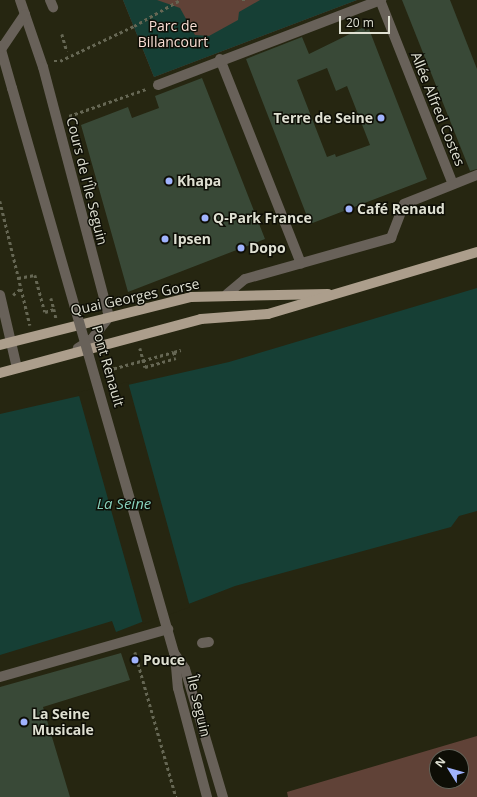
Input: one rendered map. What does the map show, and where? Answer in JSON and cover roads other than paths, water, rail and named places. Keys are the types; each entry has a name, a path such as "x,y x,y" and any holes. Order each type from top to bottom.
{"main road":[{"name":"Quai Georges Gorse","path":"0,373 201,318 268,314 342,294 477,252"},
{"name":"Quai Georges Gorse","path":"4,343 191,297 227,294 342,294"}],"street":[{"name":"Cours de l'Île Seguin","path":"20,0 40,59 58,120 109,317"},
{"path":"158,85 220,59 381,0"},
{"name":"Allée Alfred Costes","path":"381,0 453,184"},
{"path":"1,47 25,14"},
{"name":"Pont Renault","path":"1,47 174,653"},
{"path":"220,59 301,264"},
{"path":"227,294 245,279 391,238 404,204 477,174"},
{"path":"0,295 4,343 17,368"},
{"path":"68,354 92,339 109,317"},
{"path":"0,677 168,629"},
{"name":"Île Seguin","path":"174,653 178,688 207,797"},
{"name":"Île Seguin","path":"174,653 185,669 223,797"}],"water":[{"name":"Parc de Billancourt","path":"123,0 157,0 180,8 195,35 209,36 238,20 239,12 260,0 357,0 154,77"},
{"name":"La Seine","path":"477,288 477,511 459,516 451,527 235,586 116,632 112,621 0,655 0,414 229,362"}],"place":[{"name":"Terre de Seine","path":"381,118"},
{"name":"Khapa","path":"169,181"},
{"name":"Café Renaud","path":"349,209"},
{"name":"Q-Park France","path":"205,218"},
{"name":"Ipsen","path":"165,239"},
{"name":"Dopo","path":"241,248"},
{"name":"Pouce","path":"135,660"},
{"name":"La Seine Musicale","path":"24,722"}]}
